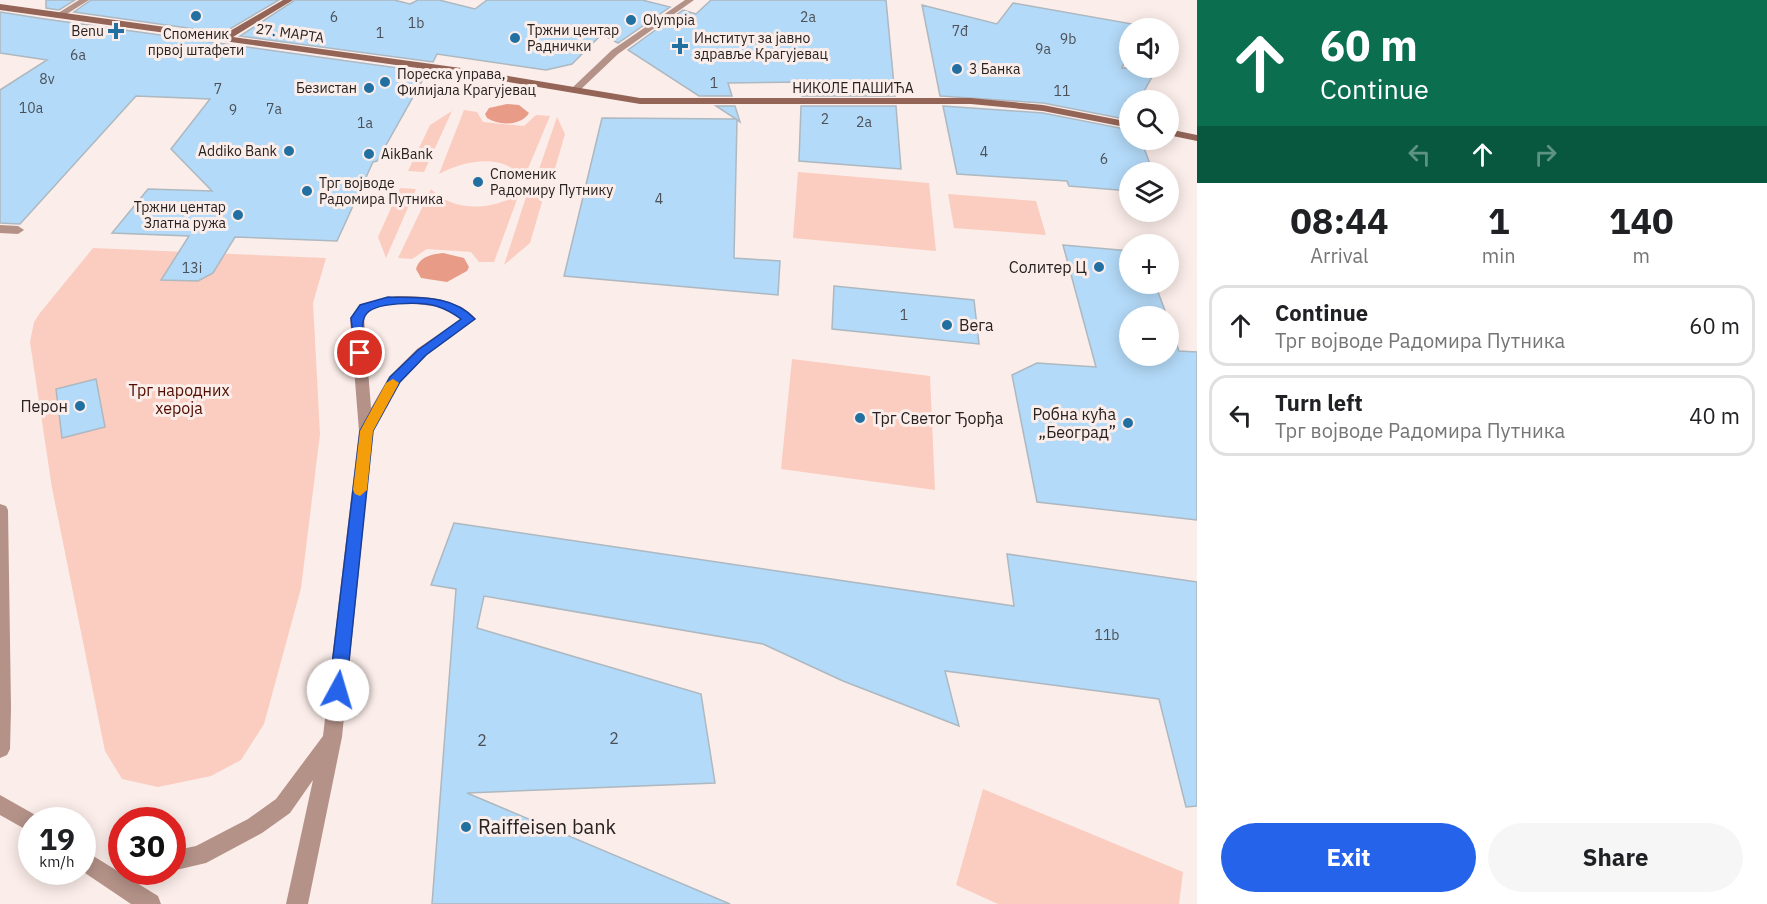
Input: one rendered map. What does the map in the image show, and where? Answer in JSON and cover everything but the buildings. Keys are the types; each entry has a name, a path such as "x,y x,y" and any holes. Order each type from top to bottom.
{"street":[{"path":"59,15 84,0"},
{"path":"225,38 289,0"},
{"path":"575,90 589,73 690,0"},
{"name":"27. МАРТА","path":"0,7 575,90"},
{"name":"НИКОЛЕ ПАШИЋА","path":"575,90 667,103 924,100 1006,103 1119,123"},
{"path":"1179,134 1197,138"},
{"path":"0,229 18,230"},
{"path":"297,904 332,737 366,431 357,318 364,308 388,301 434,302 453,308 469,319 422,352 394,380 366,431"},
{"path":"0,510 2,708 0,749"},
{"path":"186,858 199,856 255,826 283,806 332,737"},
{"path":"0,804 18,815"},
{"path":"128,885 150,904"}],"green space":[{"path":"464,110 477,112 483,122 524,126 536,115 550,116 524,178 505,165 483,161 461,165 439,174"},
{"path":"452,111 424,172 408,171 430,125"},
{"path":"557,117 565,134 552,179 536,178"},
{"path":"798,172 929,183 936,251 793,238"},
{"path":"400,188 416,189 386,258 378,237"},
{"path":"431,189 440,197 451,202 473,206 497,203 519,194 494,262 479,262 471,252 427,249 412,259 398,258"},
{"path":"527,194 544,195 530,243 504,265"},
{"path":"948,194 1036,201 1046,235 954,228"},
{"name":"Трг народних хероја","path":"93,248 326,258 313,303 320,434 301,588 264,724 241,760 211,776 158,787 122,779 105,751 52,488 30,342 34,322 40,313"},
{"path":"792,359 930,376 935,490 781,469"},
{"path":"983,789 1183,872 1179,904 998,904 956,885"}],"shaded area":[{"path":"507,104 519,105 529,113 521,120 510,123 492,121 487,118 485,114 489,108"},
{"path":"443,253 464,258 469,267 467,271 447,282 421,278 416,269 420,262 430,255"}],"slow traffic":[{"path":"360,490 366,431 393,383"}],"place":[{"name":"Споменик првој штафети","path":"196,16"},
{"name":"Olympia","path":"631,20"},
{"name":"Benu","path":"116,31"},
{"name":"Тржни центар Раднички","path":"515,38"},
{"name":"Институт за јавно здравље Крагујевац","path":"680,46"},
{"name":"3 Банка","path":"957,69"},
{"name":"Пореска управа, Филијала Крагујевац","path":"385,82"},
{"name":"Безистан","path":"369,88"},
{"name":"Addiko Bank","path":"289,151"},
{"name":"AikBank","path":"369,154"},
{"name":"Споменик Радомиру Путнику","path":"478,182"},
{"name":"Трг војводе Радомира Путника","path":"307,191"},
{"name":"Тржни центар Златна ружа","path":"238,215"},
{"name":"Солитер Ц","path":"1099,267"},
{"name":"Вега","path":"947,325"},
{"name":"Перон","path":"80,406"},
{"name":"Трг Светог Ђорђа","path":"860,418"},
{"name":"Робна кућа „Београд”","path":"1128,423"},
{"name":"Raiffeisen bank","path":"466,827"}],"route":[{"path":"338,690 366,431 394,380 422,352 469,319 453,308 434,302 388,301 364,308 357,318 360,353"}]}
